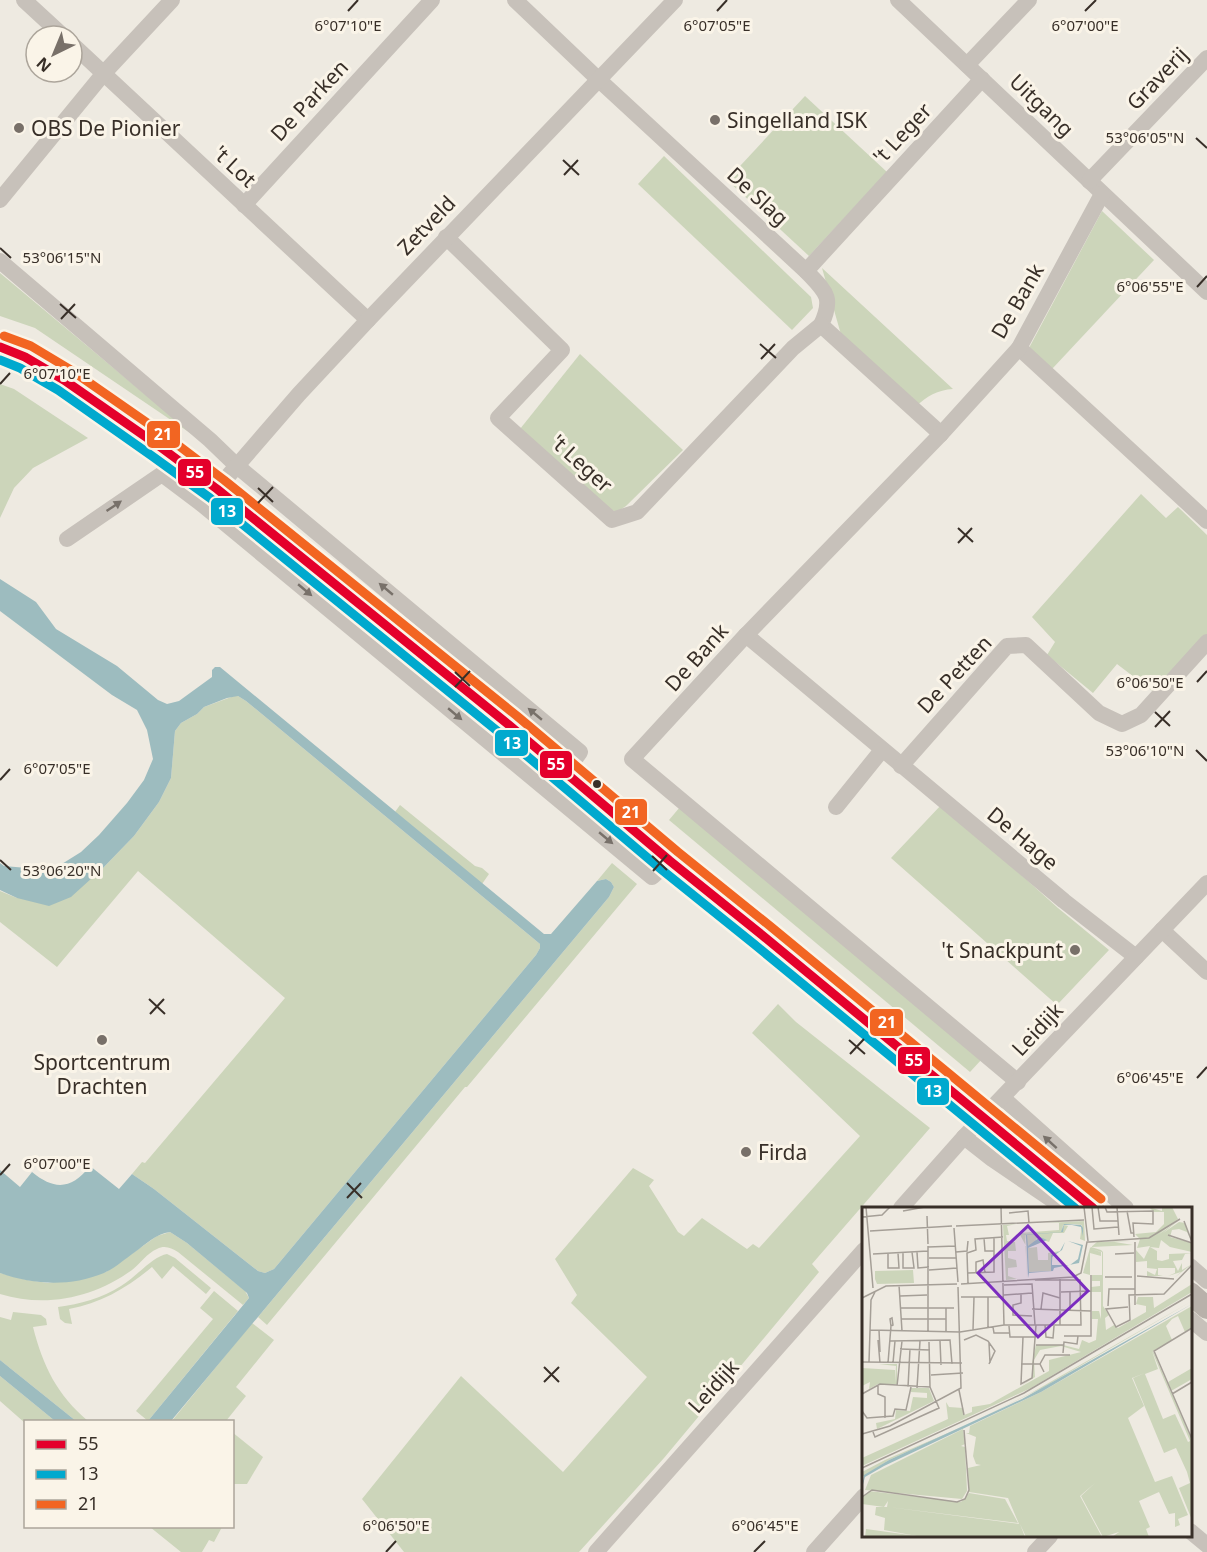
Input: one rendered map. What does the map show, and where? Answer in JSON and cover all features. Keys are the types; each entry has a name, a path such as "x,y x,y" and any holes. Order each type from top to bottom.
{"main road":[{"path":"0,347 30,359 189,467 210,497 509,725 670,861 1091,1207"},
{"path":"1192,1294 1207,1308"}],"street":[{"path":"24,0 50,24"},
{"path":"0,200 104,73 172,0"},
{"name":"De Parken","path":"244,205 432,0"},
{"name":"De Slag","path":"515,0 818,283 828,303 828,311 821,325"},
{"name":"Zetveld","path":"210,497 299,394 368,320 675,0"},
{"name":"Uitgang","path":"898,0 1207,292"},
{"path":"967,65 1029,0"},
{"name":"'t Lot","path":"84,55 368,320"},
{"name":"Graverij","path":"1089,181 1207,58"},
{"name":"'t Leger","path":"806,271 982,79"},
{"name":"De Bank","path":"1018,1082 632,759 746,636 941,434 1019,348 1102,194"},
{"name":"'t Leger","path":"446,237 562,350 498,418 612,520 637,512 794,348 821,325"},
{"path":"0,261 210,440 237,466 580,752 565,773"},
{"path":"821,325 941,434"},
{"path":"1019,348 1207,521"},
{"path":"67,538 162,474 210,497 652,877 670,861"},
{"name":"De Hage","path":"746,636 1064,901 1136,957"},
{"name":"De Petten","path":"901,766 1007,646 1026,645 1099,713 1122,724 1141,715 1207,642"},
{"path":"836,807 882,750"},
{"name":"Leidijk","path":"903,1207 964,1137 1207,883"},
{"path":"1162,930 1207,972"},
{"path":"1003,1098 1124,1207"},
{"path":"964,1137 992,1160 1061,1207"},
{"name":"Leidijk","path":"596,1552 862,1252"},
{"path":"1192,1267 1207,1281"},
{"path":"1192,1320 1207,1333"},
{"path":"814,1552 862,1498"},
{"path":"1192,1532 1207,1545"},
{"path":"1035,1552 1049,1537"}],"green space":[{"path":"805,96 887,172 809,256 727,180"},
{"path":"664,156 811,297 813,308 792,330 638,184"},
{"path":"1102,211 1154,260 1052,369 1029,348"},
{"path":"822,268 953,389 933,394 916,407 842,338"},
{"path":"0,273 196,437 35,328 0,316"},
{"path":"580,354 683,450 617,512 605,508 520,429"},
{"path":"0,384 14,389 88,438 33,468 14,488 0,518"},
{"path":"1141,494 1166,518 1178,507 1207,535 1207,634 1155,693 1117,664 1093,693 1047,655 1055,642 1032,617"},
{"path":"234,696 246,701 540,944 536,955 274,1269 265,1273 258,1271 132,1174 142,1162 145,1163 285,998 138,871 57,967 0,922 0,891 17,898 103,868 134,836 159,802 171,778 175,731 181,723 204,707"},
{"path":"942,804 1058,908 1109,950 1057,1005 891,858"},
{"path":"400,805 475,866 489,874 482,884 395,812"},
{"path":"680,807 982,1059 970,1072 669,820"},
{"path":"612,863 637,884 267,1325 258,1317 609,897 614,887 611,882 606,879 597,881"},
{"path":"778,1004 796,1022 930,1128 812,1264 819,1272 664,1458 579,1552 404,1552 362,1499 461,1376 563,1472 647,1377 571,1303 577,1295 555,1259 633,1168 654,1180 649,1186 678,1232 684,1236 702,1218 747,1249 753,1244 759,1248 860,1136 752,1033"},
{"path":"170,1232 187,1243 245,1291 249,1298 243,1305 178,1252 165,1247 153,1251 117,1280 85,1294 69,1298 35,1300 0,1294 0,1273 48,1283 106,1272 157,1236"},
{"path":"167,1254 211,1288 206,1294 173,1266 162,1279 152,1267 113,1294 69,1309 72,1324 60,1319 58,1307 106,1294 156,1259"},
{"path":"214,1291 238,1311 147,1420 136,1411 213,1319 200,1308"},
{"path":"13,1312 41,1315 46,1319 47,1325 33,1327 41,1354 60,1390 87,1420 75,1420 0,1360 0,1317 11,1320"},
{"path":"252,1323 274,1340 236,1387 246,1396 227,1420 173,1420"},
{"path":"0,1376 54,1420 24,1420 24,1422 0,1401"},
{"path":"234,1434 263,1457 247,1484 234,1484"},
{"path":"151,1528 221,1528 214,1542 209,1540 202,1552 181,1552"}],"water":[{"path":"0,579 36,602 56,629 117,666 158,700 167,704 179,701 212,677 212,670 215,667 220,667 544,934 551,934 597,881 606,879 614,887 609,897 172,1420 149,1420 249,1298 247,1293 187,1243 170,1232 151,1240 108,1271 91,1278 52,1283 26,1280 0,1273 0,1170 20,1187 32,1172 48,1182 63,1185 77,1179 90,1166 119,1189 132,1174 258,1271 265,1273 274,1269 536,955 540,944 238,696 204,707 181,723 175,731 171,778 159,802 134,836 71,897 49,906 17,898 0,890 0,863 4,866 27,868 57,867 81,852 127,803 144,780 153,759 147,730 137,710 112,695 0,611"},
{"path":"0,1360 75,1420 54,1420 0,1376"}],"transit line":[{"name":"21","path":"4,336 31,346 71,370 166,436 224,480 517,716 678,852 1101,1199"},
{"name":"55","path":"0,347 25,357 64,380 217,489 509,725 670,861 1092,1207"},
{"name":"13","path":"0,360 20,368 58,390 210,498 501,734 662,870 1074,1207"}],"place":[{"name":"Singelland ISK","path":"715,120"},
{"name":"OBS De Pionier","path":"19,128"},
{"name":"'t Snackpunt","path":"1075,950"},
{"name":"Sportcentrum Drachten","path":"102,1040"},
{"name":"Firda","path":"746,1152"}]}
